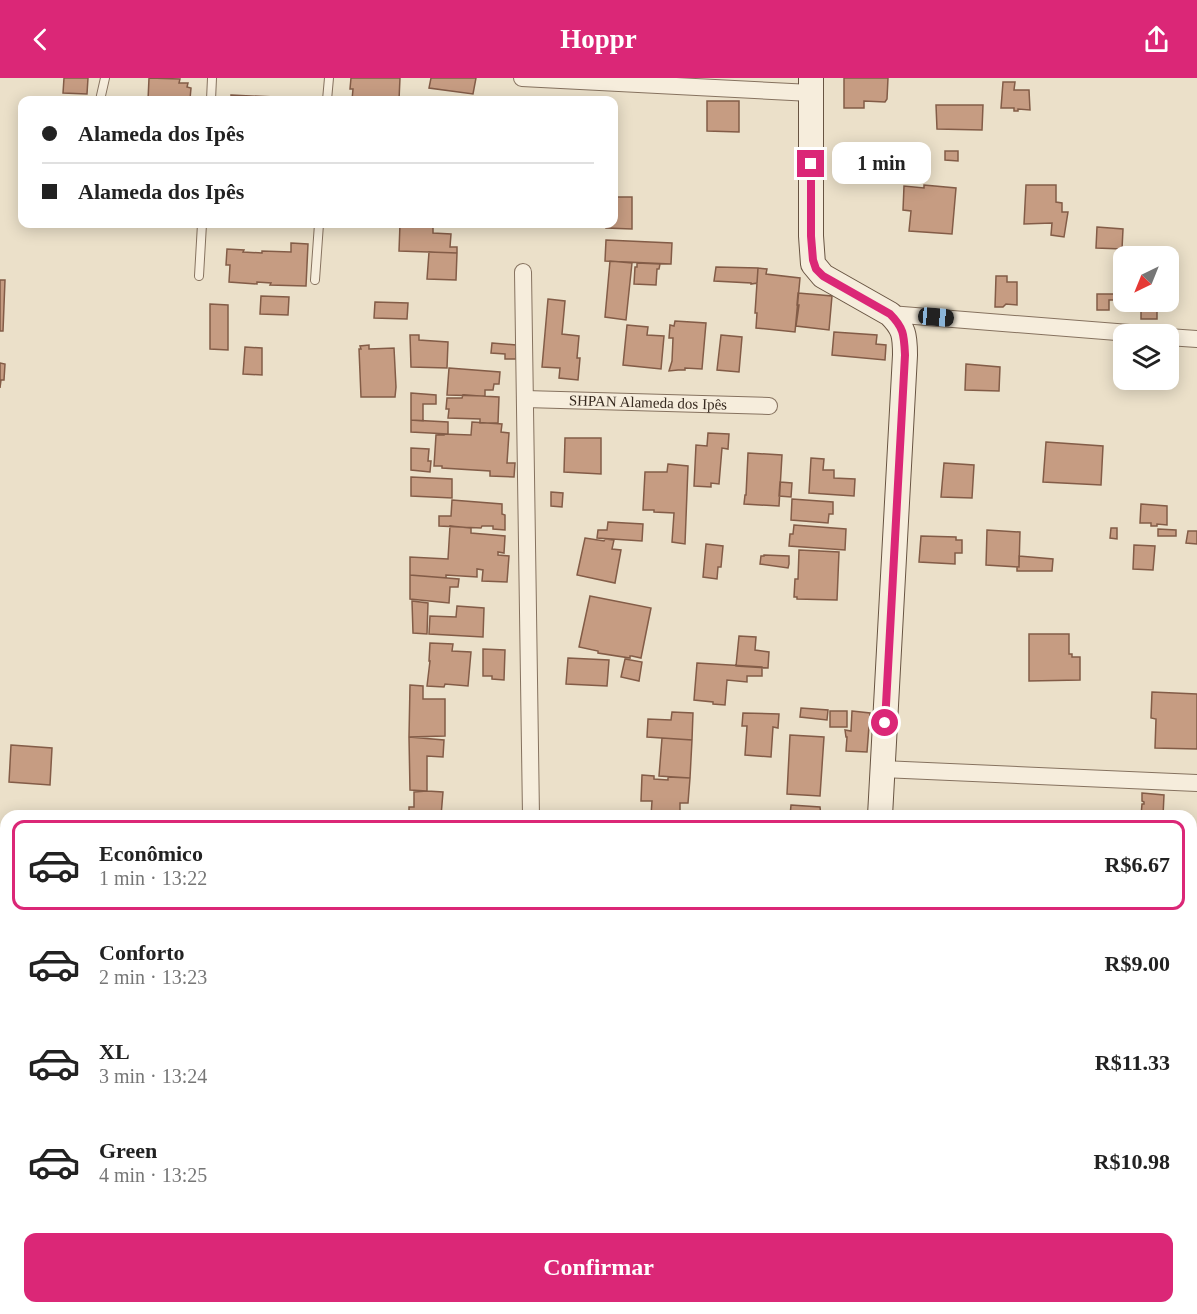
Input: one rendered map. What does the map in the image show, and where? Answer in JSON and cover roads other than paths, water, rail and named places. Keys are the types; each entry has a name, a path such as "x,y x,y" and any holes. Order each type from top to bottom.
{"street":[{"path":"522,78 811,85 813,264 823,276 890,314 903,331 905,355 880,810"},
{"path":"522,272 531,810"},
{"path":"890,314 1113,332"},
{"path":"1179,338 1197,339"},
{"name":"SHPAN Alameda dos Ipês","path":"525,399 769,406"},
{"path":"882,769 1197,783"}],"lane":[{"path":"101,96 105,78"},
{"path":"211,96 212,78"},
{"path":"327,96 329,78"},
{"path":"199,276 202,228"},
{"path":"315,279 319,228"}]}
